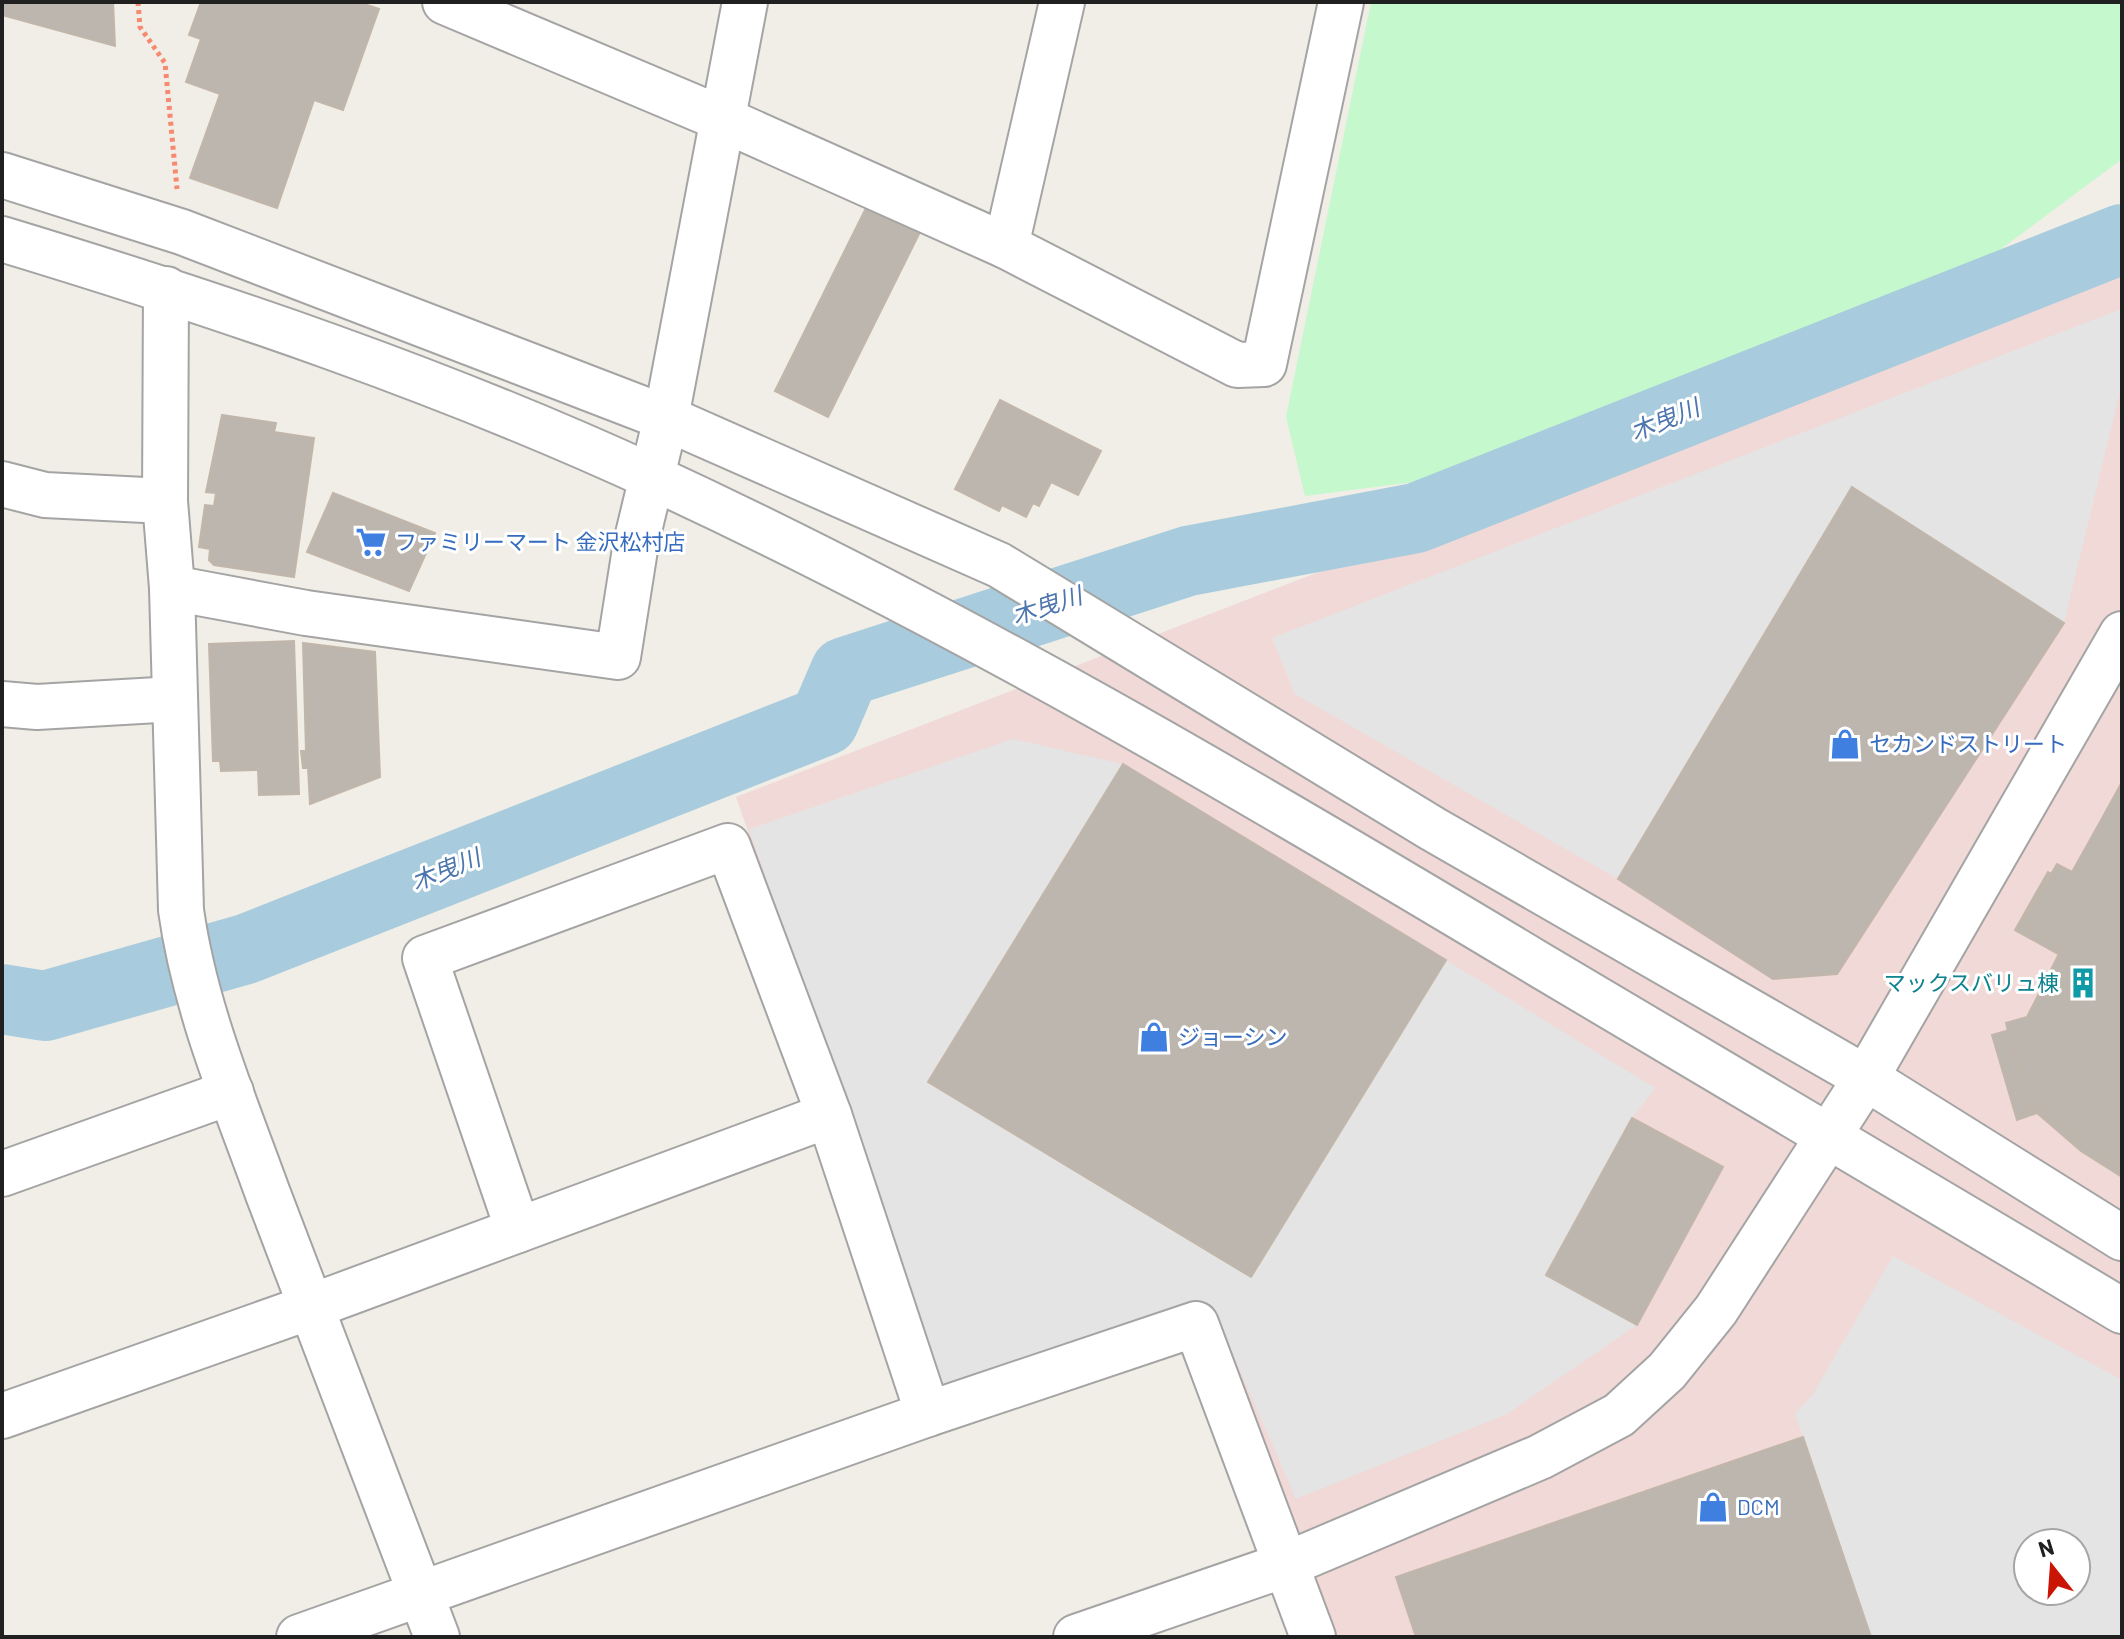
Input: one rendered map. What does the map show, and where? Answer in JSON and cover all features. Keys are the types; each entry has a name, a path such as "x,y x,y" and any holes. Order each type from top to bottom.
{"street":[{"path":"446,2 720,118 1006,246 1237,365 1264,364 1341,2"},
{"path":"172,588 306,613 618,657 636,543 666,418 720,118 745,2"},
{"path":"1006,246 1062,2"},
{"path":"2,175 182,232 666,418 999,565 1433,829 1866,1078 2122,1238"},
{"path":"2,239 166,289 470,399 652,477 906,599 1296,817 2122,1311"},
{"path":"166,289 165,501 172,588 181,910 186,950 196,998 437,1637"},
{"path":"2,484 45,495 165,501"},
{"path":"1076,1637 1285,1565 1540,1457 1619,1415 1667,1371 1716,1310 1829,1138 2122,634"},
{"path":"2,704 37,707 175,699"},
{"path":"518,1230 425,958 728,846 829,1115 928,1414"},
{"path":"2,1174 231,1092"},
{"path":"2,1416 310,1307 829,1115"},
{"path":"299,1637 928,1414 1196,1324 1313,1637"}],"path":[{"path":"138,2 140,27 165,63 182,232"}],"shaded area":[{"path":"2122,262 2122,1637 1293,1637 1183,1348 955,1427 736,797"},
{"path":"2121,309 2122,383 2064,623 1851,487 1618,879 1295,694 1272,638"},
{"path":"1013,739 1123,764 929,1082 1251,1277 1446,960 1655,1088 1632,1118 1637,1325 1507,1414 1296,1499 1211,1304 944,1389 749,829"},
{"path":"1893,1256 2122,1380 2122,1637 1871,1637 1795,1414 1813,1394"}],"green space":[{"path":"1371,2 2122,2 2122,159 1950,287 1422,481 1305,496 1286,417"}],"building":[{"path":"2,2 113,2 115,46 2,15"},
{"path":"201,2 358,2 379,9 343,110 314,100 277,208 190,178 220,94 186,82 201,39 189,35"},
{"path":"866,208 919,234 828,417 775,391"},
{"path":"1000,400 1101,451 1078,495 1051,482 1039,506 1033,503 1026,517 1002,505 999,511 955,489"},
{"path":"222,415 276,423 274,432 314,438 294,577 214,565 209,560 210,549 199,547 205,505 214,506 216,493 206,492"},
{"path":"1852,487 2064,623 1837,974 1773,979 1618,879"},
{"name":"ファミリーマート 金沢松村店","path":"333,493 435,533 409,591 307,552"},
{"path":"294,641 299,794 259,795 258,770 221,771 220,761 213,761 209,644"},
{"path":"303,643 375,652 380,777 310,804 308,768 303,768 301,751 306,751"},
{"path":"1123,764 1446,960 1251,1277 928,1082"},
{"name":"マックスバリュ棟","path":"2122,782 2122,1177 2081,1151 2037,1113 2017,1120 1992,1035 2024,1026 2062,956 2015,930 2048,872 2067,883"},
{"name":"マックスバリュ棟","path":"2122,783 2122,1169 2062,1125 2044,1105 2029,1112 2006,1023 2027,1017 2062,948 2022,923 2057,864 2072,872"},
{"path":"1632,1118 1723,1167 1637,1325 1546,1275"},
{"name":"DCM","path":"1803,1437 1871,1637 1416,1637 1396,1577"}],"waterway":[{"name":"木曳川","path":"2,999 45,1006 246,949 824,721 845,672 1188,561 1416,518 2122,239"}],"place":[{"name":"ファミリーマート 金沢松村店","path":"371,542"},
{"name":"セカンドストリート","path":"1845,744"},
{"name":"マックスバリュ棟","path":"2083,983"},
{"name":"ジョーシン","path":"1154,1037"},
{"name":"DCM","path":"1713,1507"}]}
